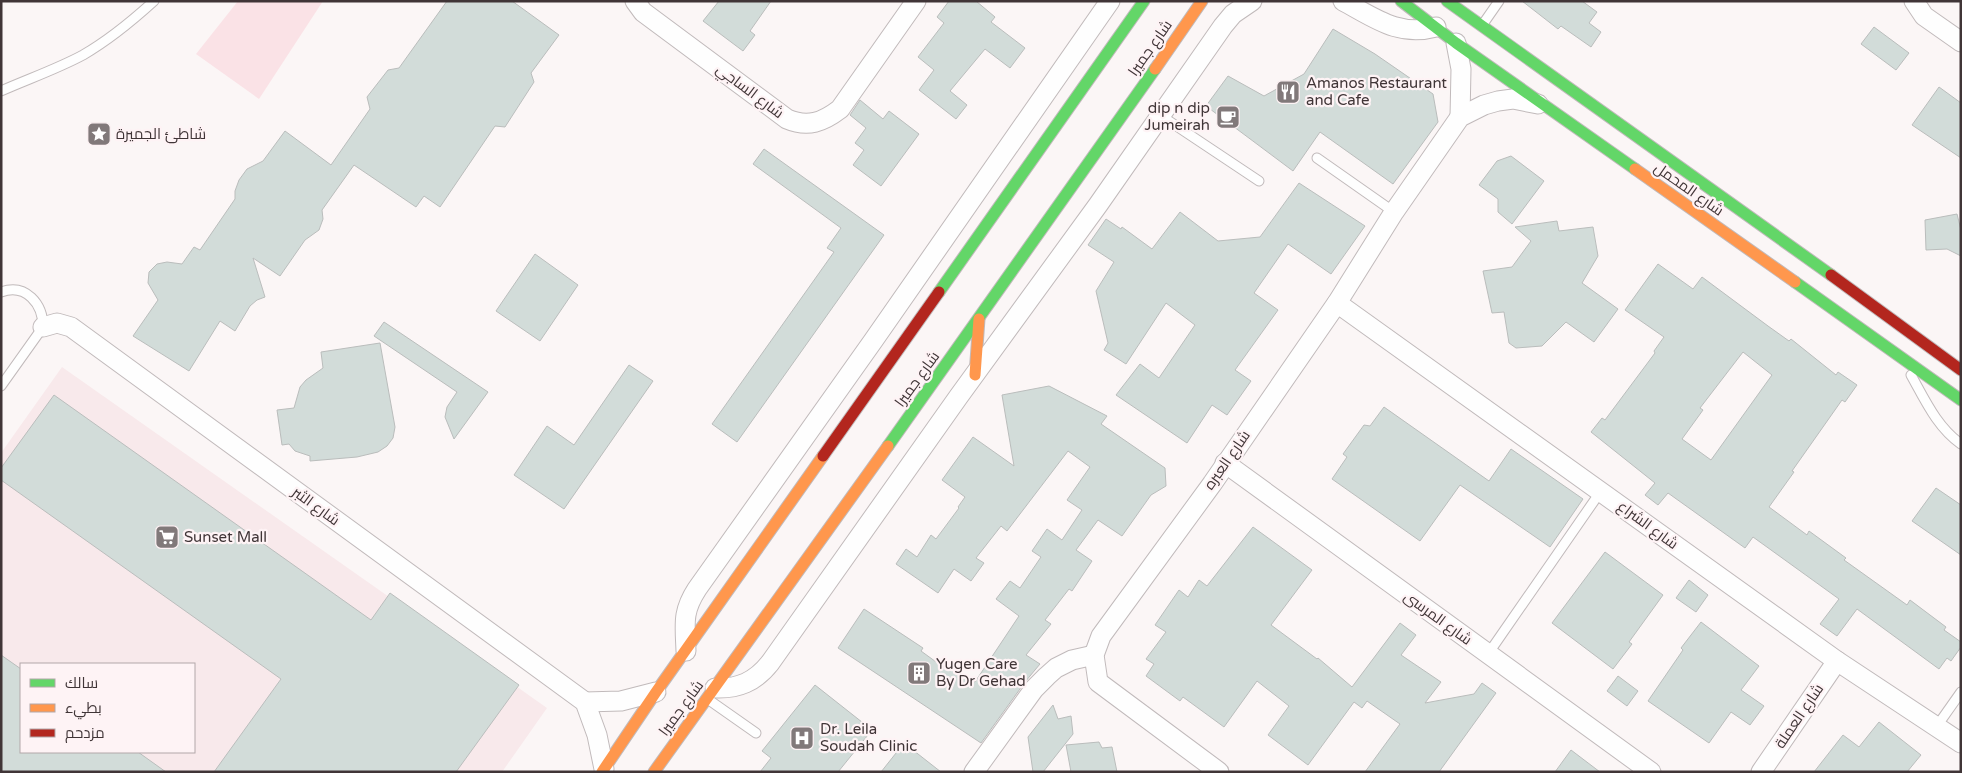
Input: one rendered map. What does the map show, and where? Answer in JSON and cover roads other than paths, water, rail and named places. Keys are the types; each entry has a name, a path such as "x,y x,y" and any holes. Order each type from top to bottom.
{"main road":[{"name":"شارع جميرا","path":"603,770 656,692 1144,1"},
{"name":"شارع جميرا","path":"654,772 979,319 1202,1"},
{"name":"شارع المحمل","path":"1401,1 1456,44 1961,400"},
{"name":"شارع المحمل","path":"1448,2 1716,191 1961,370"},
{"path":"1129,84 1132,100"},
{"path":"975,374 979,319"}],"street":[{"name":"شارع الساجي","path":"635,1 643,12 787,119 796,123 812,124 827,118 840,108 916,1"},
{"path":"686,650 685,614 688,602 1110,1"},
{"path":"710,693 740,686 752,681 766,668 1098,205 1223,26 1233,14 1252,1"},
{"path":"1343,1 1398,29 1417,31 1436,27"},
{"path":"1914,1 1924,16 1961,42"},
{"path":"1456,44 1461,68 1460,118"},
{"name":"شارع العبره","path":"1094,655 1101,636 1337,303 1394,212 1460,118 1484,105 1513,99 1547,107"},
{"name":"شارع الشراع","path":"1337,303 1837,660 1961,743"},
{"name":"شارع الثبر","path":"43,327 57,323 71,327 585,702"},
{"name":"شارع المرسى","path":"1225,463 1652,772"},
{"path":"974,772 1034,689 1047,676 1056,668 1072,660 1094,655 1098,682 1219,772"},
{"name":"شارع العملة","path":"1761,772 1837,660"},
{"path":"603,770 597,735 585,702 621,701 656,692"},
{"path":"672,746 675,772"}],"lane":[{"path":"1,91 83,55 134,20 154,1"},
{"path":"1482,27 1499,1"},
{"path":"1160,115 1259,181"},
{"path":"1317,158 1394,212"},
{"path":"1,292 16,290 26,293 40,307 43,316 43,327 1,386"},
{"path":"1900,357 1937,420 1946,432 1961,444"},
{"path":"1488,654 1601,491"},
{"path":"1937,726 1961,692"},
{"path":"710,693 756,733"}],"place":[{"name":"Amanos Restaurant and Cafe","path":"1288,92"},
{"name":"dip n dip Jumeirah","path":"1228,117"},
{"name":"شاطئ الجميرة","path":"99,134"},
{"name":"Sunset Mall","path":"167,537"},
{"name":"Yugen Care By Dr Gehad","path":"919,673"},
{"name":"Dr. Leila Soudah Clinic","path":"802,738"}]}
